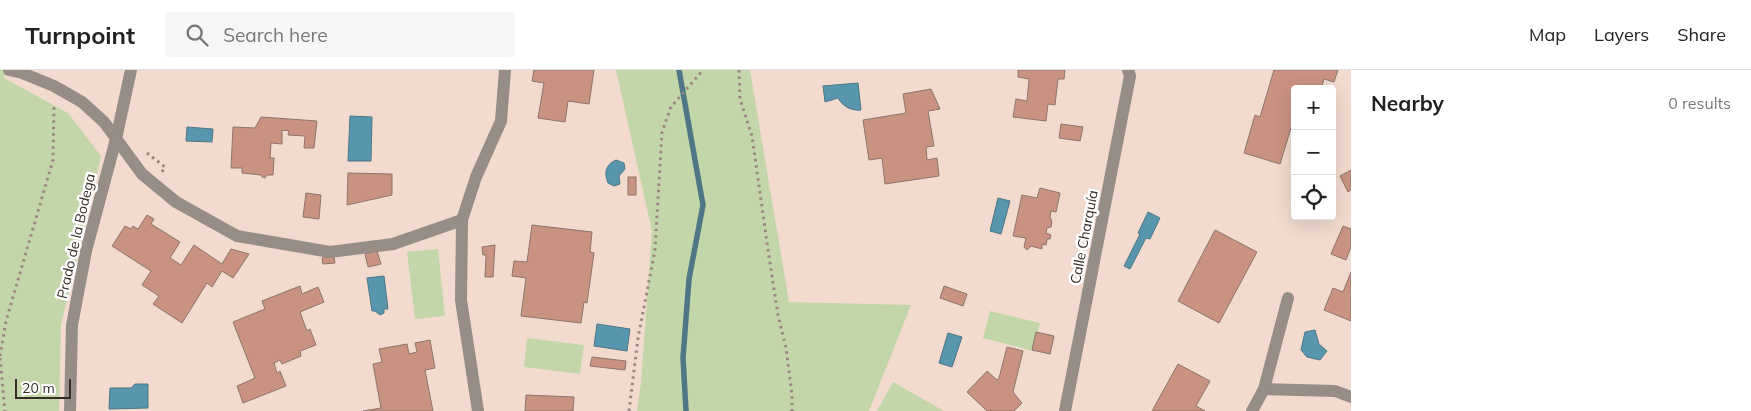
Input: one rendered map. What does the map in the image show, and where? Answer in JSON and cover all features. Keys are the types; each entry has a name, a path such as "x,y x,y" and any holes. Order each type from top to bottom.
{"street":[{"path":"9,70 22,73 54,86 82,102 104,122 142,174 176,202 237,236 330,252 393,244 462,220"},
{"name":"Prado de la Bodega","path":"70,411 72,325 86,251 116,139 131,70"},
{"path":"478,411 460,300 462,220 476,177 501,120 505,70"},
{"name":"Calle Charquía","path":"1065,411 1130,76 1128,70"},
{"path":"1252,411 1264,389 1288,298"},
{"path":"1264,389 1335,391 1351,398"}],"path":[{"path":"629,411 638,338 655,250 662,132 671,107 703,70"},
{"path":"739,70 740,99 752,136 778,315 786,348 792,395 792,411"},
{"path":"4,411 0,357 6,321 53,160 54,86"},
{"path":"143,147 147,153 165,167 156,185"}],"green space":[{"path":"0,70 6,70 4,78 68,113 101,156 61,325 59,411 0,411"},
{"path":"616,70 750,70 789,302 911,305 869,411 637,411 641,383 652,231"},
{"path":"438,249 445,316 415,319 407,252"},
{"path":"990,311 1040,323 1033,351 983,338"},
{"path":"527,338 584,345 580,374 524,367"},
{"path":"893,382 944,411 877,411"}],"water":[{"path":"858,83 861,110 848,108 838,98 825,102 823,86"},
{"path":"350,116 372,117 371,161 348,161"},
{"path":"187,127 213,129 212,142 186,141"},
{"path":"616,160 624,163 625,169 619,176 620,184 614,186 608,183 606,173 610,164"},
{"path":"998,198 1010,201 1001,234 990,231"},
{"path":"1148,212 1160,218 1150,239 1146,238 1130,269 1124,266 1140,234 1138,233"},
{"path":"384,276 388,309 384,309 384,313 380,315 372,311 367,278"},
{"path":"597,324 630,329 627,351 594,346"},
{"path":"1315,330 1319,344 1327,351 1320,360 1307,357 1301,350 1305,332"},
{"path":"948,333 962,337 952,367 939,363"},
{"path":"135,384 148,384 148,408 109,409 110,388 131,388"}],"building":[{"path":"534,70 594,70 589,104 568,101 565,122 538,118 544,83 532,81"},
{"path":"1018,70 1065,70 1064,79 1058,79 1055,105 1048,104 1046,121 1013,117 1016,99 1027,101 1029,79 1018,77"},
{"path":"1274,70 1338,70 1334,82 1324,79 1322,85 1291,85 1291,128 1280,164 1244,153 1255,115 1260,117"},
{"path":"931,89 940,109 928,111 934,146 926,147 927,160 937,158 939,176 885,184 882,158 869,160 863,120 906,113 903,94"},
{"path":"261,117 317,121 314,148 304,148 305,136 288,135 289,131 282,130 282,144 271,143 270,158 274,158 273,175 267,175 265,178 261,175 242,173 242,168 231,168 233,127 255,128"},
{"path":"1061,124 1083,127 1080,141 1059,138"},
{"path":"1351,170 1351,190 1348,192 1340,176"},
{"path":"348,173 392,174 392,195 347,205"},
{"path":"628,177 636,177 636,195 628,195"},
{"path":"1040,188 1060,193 1056,212 1051,211 1051,227 1047,228 1046,233 1051,235 1050,239 1047,239 1046,245 1042,244 1042,249 1031,246 1027,250 1024,247 1026,238 1013,236 1022,195 1037,198"},
{"path":"306,193 321,195 319,219 303,217"},
{"path":"147,215 154,219 151,224 180,242 170,258 181,265 194,245 222,264 231,249 249,254 233,278 222,271 212,287 207,283 182,323 153,304 159,296 142,285 151,271 112,246 125,226 131,229 133,226 138,229"},
{"path":"532,225 592,232 590,252 594,253 587,303 584,302 581,323 521,316 526,278 512,276 514,261 527,262"},
{"path":"1343,226 1351,229 1351,247 1346,260 1331,254"},
{"path":"1215,230 1257,252 1219,323 1178,301"},
{"path":"495,245 493,277 485,277 486,255 483,255 482,247"},
{"path":"377,251 381,264 368,267 365,254"},
{"path":"334,257 335,263 323,264 322,258"},
{"path":"1351,272 1351,321 1324,310 1333,288 1343,292"},
{"path":"300,286 302,294 318,287 324,302 300,312 307,331 310,329 316,345 300,351 301,356 282,364 280,360 274,363 277,373 280,371 286,386 243,403 237,386 255,378 233,322 265,309 262,301"},
{"path":"944,286 967,294 963,306 940,298"},
{"path":"1036,332 1054,336 1050,354 1032,350"},
{"path":"430,340 435,368 425,370 433,411 363,411 381,408 373,364 382,362 379,349 407,344 409,354 417,352 415,343"},
{"path":"1007,347 1023,351 1013,392 1022,403 1014,411 987,411 967,392 987,371 997,380 999,378"},
{"path":"592,357 626,361 625,370 590,366"},
{"path":"1178,364 1210,381 1196,406 1205,411 1152,411"},
{"path":"526,395 574,397 573,411 525,411"}],"waterway":[{"path":"679,70 703,205 689,279 683,358 686,411"}]}
